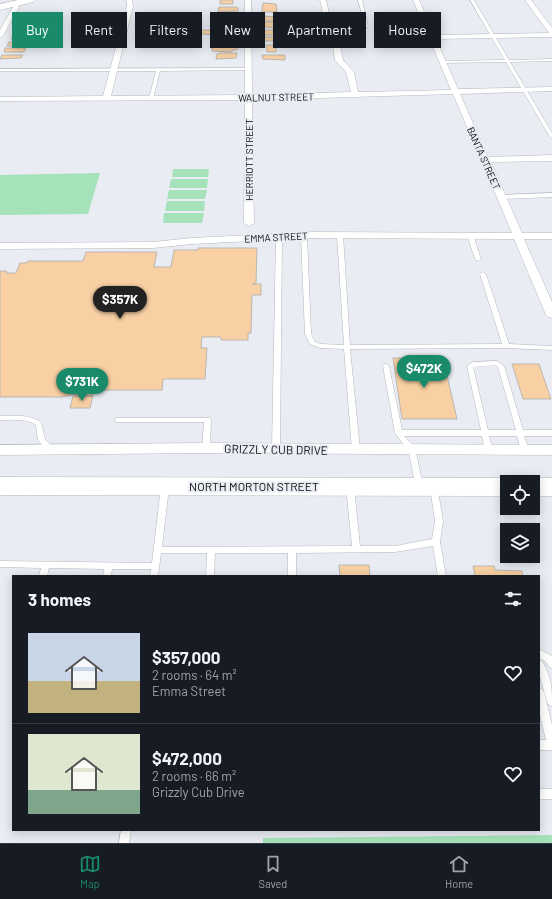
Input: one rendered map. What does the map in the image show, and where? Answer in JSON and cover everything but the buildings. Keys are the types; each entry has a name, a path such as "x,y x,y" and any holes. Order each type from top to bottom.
{"main road":[{"name":"NORTH MORTON STREET","path":"0,486 500,487"},
{"path":"540,487 552,487"}],"street":[{"path":"0,7 30,0"},
{"path":"106,99 130,6 130,1 128,0"},
{"name":"HERRIOTT STREET","path":"248,0 250,223"},
{"path":"323,0 326,12"},
{"name":"BANTA STREET","path":"416,0 421,12"},
{"path":"528,0 552,34"},
{"path":"0,36 16,7 15,4"},
{"path":"441,37 552,34"},
{"path":"337,48 340,62 350,72 354,94"},
{"name":"BANTA STREET","path":"436,48 552,316"},
{"name":"WALNUT STREET","path":"0,99 249,98 552,89"},
{"path":"485,160 552,158"},
{"name":"EMMA STREET","path":"0,246 153,245 192,241 340,235 552,236"},
{"name":"GRIZZLY CUB DRIVE","path":"0,450 206,448 552,450"}],"lane":[{"path":"360,0 363,12"},
{"path":"472,0 552,137"},
{"path":"442,62 552,60"},
{"path":"151,99 158,69"},
{"path":"0,70 249,69"},
{"path":"501,197 552,195"},
{"path":"340,235 347,347 356,450"},
{"path":"470,235 478,259"},
{"path":"304,236 308,334 312,343 320,346 347,347 506,346 552,348"},
{"path":"276,448 279,237"},
{"path":"483,274 506,346"},
{"path":"489,450 470,366 473,364 497,363 501,366 525,450"},
{"path":"386,366 399,433 402,440 408,444 412,450 439,521 436,542 442,575"},
{"path":"0,418 22,418 33,420 39,424 42,440 52,450"},
{"path":"118,420 208,420 206,448"},
{"path":"399,433 552,434"},
{"path":"154,575 165,486"},
{"path":"350,487 356,550"},
{"path":"156,550 395,549 436,542"},
{"path":"210,575 211,550"},
{"path":"292,550 292,575"},
{"path":"0,564 155,566"},
{"path":"43,575 46,564"},
{"path":"107,575 109,565"},
{"path":"540,654 549,659 552,664"},
{"path":"540,666 545,675 552,702"},
{"path":"540,696 552,745 540,744"},
{"path":"540,794 552,794"},
{"path":"124,843 126,831"}],"green space":[{"path":"173,169 209,169 208,177 172,177"},
{"path":"100,173 88,214 0,215 0,175"},
{"path":"171,179 208,179 207,188 169,188"},
{"path":"169,190 207,190 205,199 167,199"},
{"path":"167,201 205,201 204,211 165,211"},
{"path":"164,213 204,213 202,223 163,223"},
{"path":"552,835 552,843 263,843 263,838"}]}
